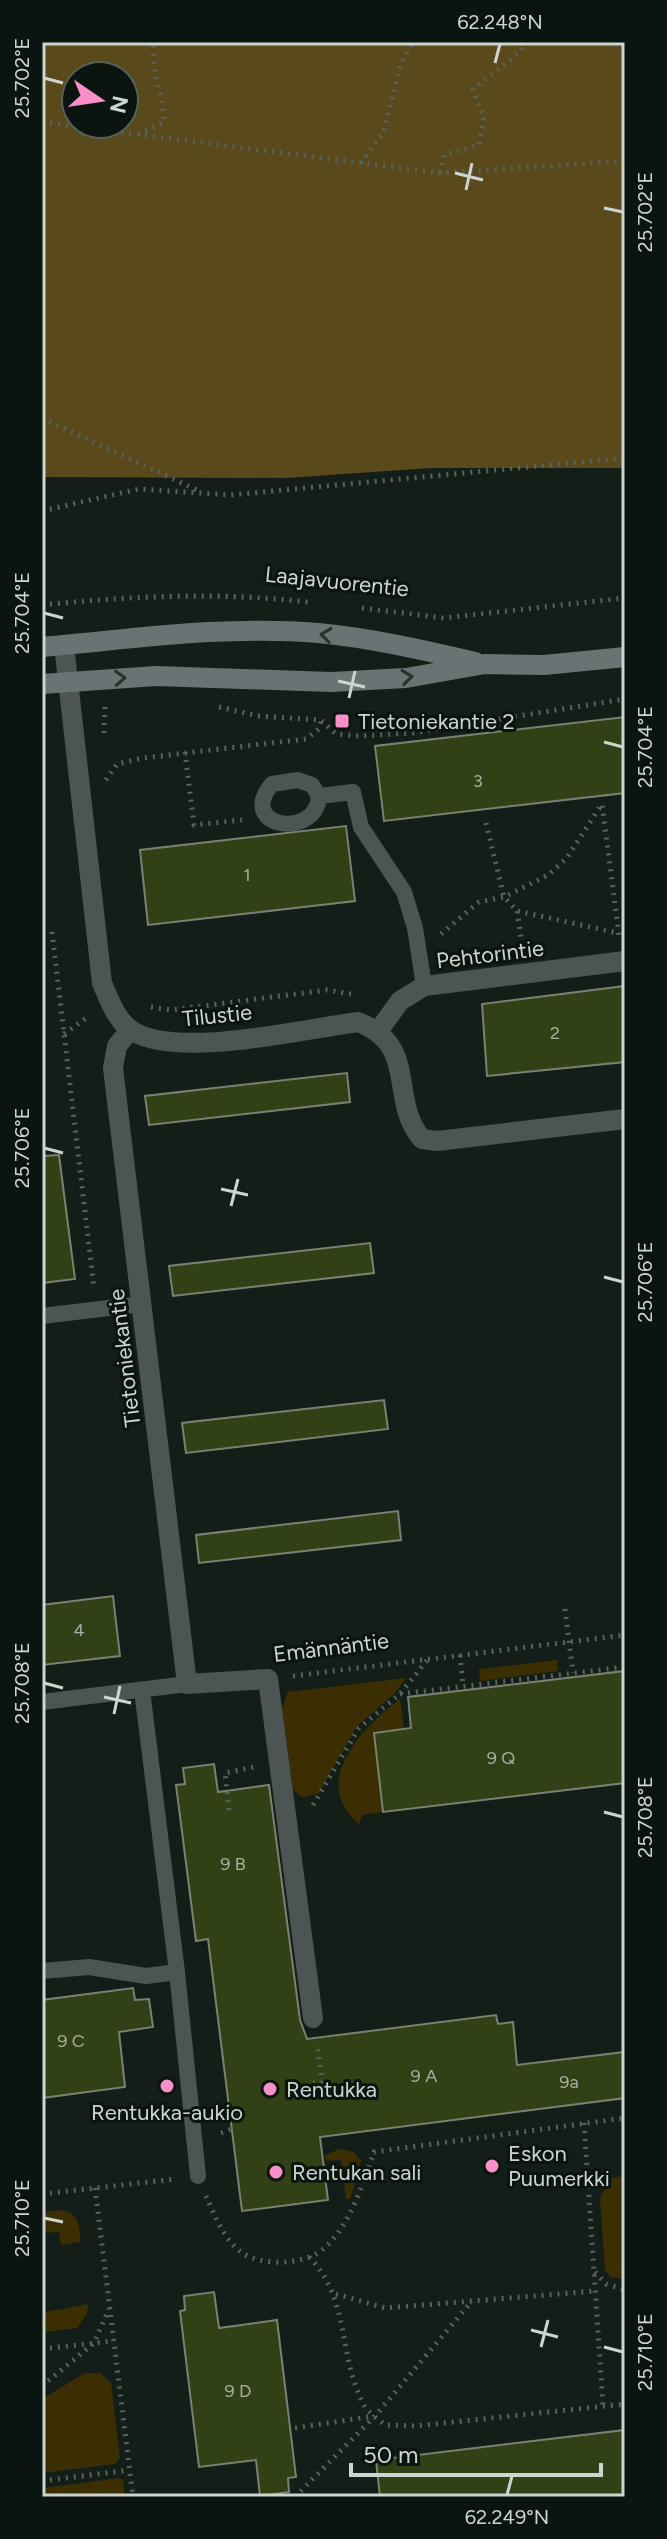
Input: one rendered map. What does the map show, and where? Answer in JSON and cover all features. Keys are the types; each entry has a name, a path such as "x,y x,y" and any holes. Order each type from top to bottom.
{"main road":[{"path":"42,647 242,632 317,633 404,645 485,664"},
{"path":"42,684 202,676 331,682 406,678 485,664 544,665 625,657"}],"street":[{"path":"64,645 102,983 115,1011 130,1030"},
{"name":"Pehtorintie","path":"379,1030 400,1001 424,986 624,962"},
{"name":"Tilustie","path":"130,1030 160,1043 193,1045 358,1022 379,1030"},
{"name":"Tietoniekantie","path":"130,1030 117,1046 113,1068 187,1684"},
{"path":"379,1030 389,1041 402,1076 409,1125 422,1139 437,1141 625,1119"},
{"path":"268,1679 313,2018"},
{"name":"Emännäntie","path":"187,1684 268,1679"}],"lane":[{"path":"298,780 312,785 319,796 319,809 310,819 277,823 266,818 261,808 262,796 272,784 298,780"},
{"path":"319,796 353,792 361,827 404,892 424,986"},
{"path":"42,1316 142,1304"},
{"name":"Emännäntie","path":"42,1702 187,1684"},
{"path":"142,1690 177,1972 198,2176"},
{"path":"42,1971 89,1967 146,1976 177,1972"}],"path":[{"path":"140,133 164,122 164,102 154,72 154,42"},
{"path":"361,163 384,131 397,93 401,64 413,42"},
{"path":"439,173 444,155 479,145 484,117 473,89 521,51 524,42"},
{"path":"140,137 439,173 625,161"},
{"path":"42,418 206,495"},
{"path":"42,511 139,489 206,495 625,458"},
{"name":"Laajavuorentie","path":"42,605 241,595 321,604"},
{"name":"Laajavuorentie","path":"352,607 444,618 625,598"},
{"path":"204,704 258,716 321,720 336,734 413,733 625,699"},
{"path":"104,738 105,706 119,706"},
{"path":"103,769 102,785 117,764 185,752 306,739 319,729 321,720"},
{"path":"185,752 194,825 266,818"},
{"path":"419,953 479,902 504,897 548,875 566,859 602,804 624,962"},
{"path":"486,823 504,897 517,911 526,973"},
{"path":"517,911 619,933"},
{"path":"52,932 96,1309"},
{"path":"142,1000 150,1007 171,1010 327,990 356,995"},
{"path":"565,1609 573,1673"},
{"name":"Emännäntie","path":"268,1679 625,1635"},
{"path":"460,1655 463,1686"},
{"path":"289,1833 321,1794 359,1728 400,1694 428,1659"},
{"path":"400,1694 625,1667"},
{"path":"229,1810 225,1773 280,1762"},
{"path":"313,2018 322,2082 313,2083"},
{"path":"42,2194 198,2176 216,2220 242,2253 275,2263 309,2257 323,2249 341,2228 360,2192 374,2152 625,2118"},
{"path":"584,2123 603,2406"},
{"path":"95,2188 133,2497"},
{"path":"309,2257 325,2273 336,2294 353,2377 364,2406 385,2425 416,2426 625,2404"},
{"path":"594,2271 606,2284 625,2290"},
{"path":"336,2294 385,2308 596,2291"},
{"path":"295,2497 375,2416 472,2301"},
{"path":"42,2386 94,2343 110,2309"},
{"path":"42,2349 114,2341"},
{"path":"295,2428 375,2416"},
{"path":"42,2481 129,2470"}],"shaded area":[{"path":"42,42 625,42 625,468 431,468 286,478 42,477"},
{"path":"557,1660 558,1671 480,1681 479,1669"},
{"path":"406,1678 395,1693 357,1726 319,1793 303,1798 293,1790 282,1708 288,1692"},
{"path":"400,1699 404,1729 374,1733 383,1812 362,1815 359,1824 345,1808 339,1791 340,1774 357,1740"},
{"path":"340,2149 354,2152 361,2161 350,2199 346,2199 341,2160 326,2161 325,2155"},
{"path":"623,2176 625,2279 611,2277 605,2270 600,2199 609,2178"},
{"path":"60,2210 74,2217 81,2242 61,2245 59,2232 42,2233 42,2212"},
{"path":"88,2304 87,2314 77,2328 46,2332 45,2312"},
{"path":"85,2373 100,2373 111,2383 120,2458 115,2464 42,2473 42,2399"},
{"path":"123,2480 125,2497 42,2497 42,2488"}],"building":[{"path":"625,717 625,793 384,821 375,746"},
{"path":"346,826 355,901 148,925 140,850"},
{"path":"625,986 625,1062 487,1076 482,1004"},
{"path":"347,1073 350,1102 149,1125 145,1096"},
{"path":"59,1155 75,1279 42,1283 42,1156"},
{"path":"370,1243 374,1273 173,1296 169,1266"},
{"path":"384,1400 388,1429 186,1453 182,1423"},
{"path":"398,1511 401,1540 199,1563 196,1535"},
{"path":"113,1596 120,1656 42,1665 42,1605"},
{"path":"625,1671 625,1783 383,1812 374,1733 411,1728 408,1697"},
{"path":"214,1764 218,1792 269,1785 300,2020 307,2039 496,2015 498,2024 513,2022 517,2065 625,2052 625,2098 320,2137 328,2200 242,2211 208,1939 196,1941 176,1785 185,1784 183,1768"},
{"path":"133,1988 135,2000 149,1999 153,2027 119,2032 125,2087 42,2098 42,2000"},
{"path":"214,2292 219,2328 277,2320 296,2477 288,2478 289,2492 260,2496 256,2460 199,2467 180,2311 185,2310 184,2296"},
{"path":"625,2430 625,2497 380,2497 376,2460"}],"place":[{"name":"Tietoniekantie 2","path":"342,721"},
{"name":"Rentukka-aukio","path":"167,2086"},
{"name":"Rentukka","path":"270,2089"},
{"name":"Eskon Puumerkki","path":"492,2166"},
{"name":"Rentukan sali","path":"276,2172"}]}
